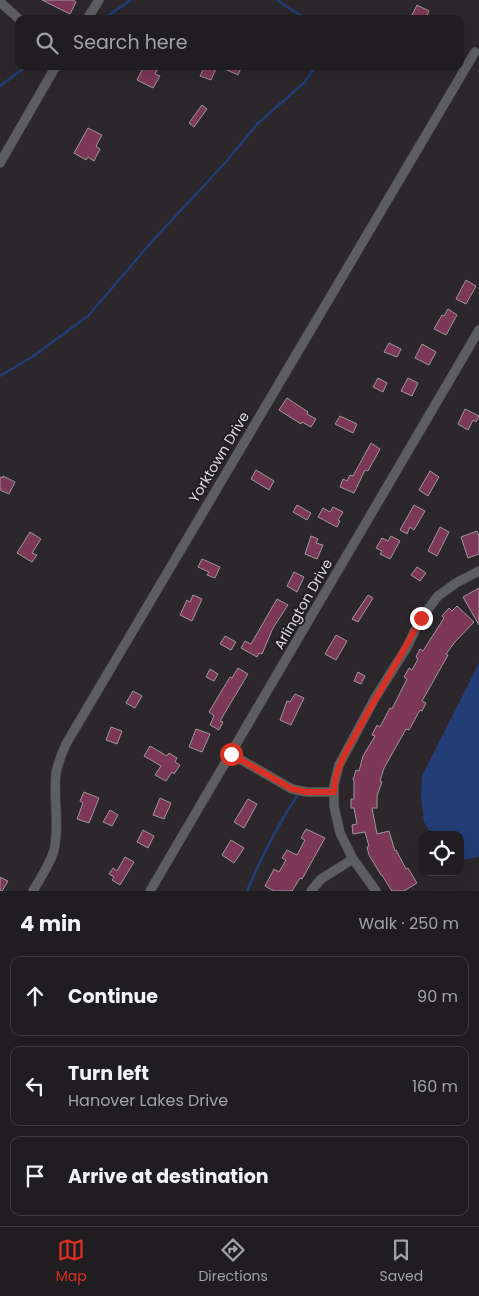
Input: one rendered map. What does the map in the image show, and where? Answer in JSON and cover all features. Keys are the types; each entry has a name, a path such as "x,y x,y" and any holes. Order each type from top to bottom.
{"street":[{"path":"89,15 99,0"},
{"path":"0,2 15,15"},
{"name":"Yorktown Drive","path":"33,891 48,865 54,849 57,833 56,773 66,744 475,52"},
{"path":"0,163 54,70"},
{"name":"Arlington Drive","path":"150,891 479,330"},
{"path":"376,891 353,859 340,833 334,806 334,785 339,765 421,618 438,596 456,583 479,571"},
{"path":"231,754 292,789 307,792 334,792"},
{"path":"311,891 321,879 353,859"}],"water":[{"path":"479,663 479,857 464,859 464,831 430,831 424,822 421,798 422,776"}],"building":[{"path":"42,0 73,0 76,2 70,14"},
{"path":"417,5 429,11 427,15 412,15"},
{"path":"142,70 157,70 155,74 160,76 153,88 137,80"},
{"path":"203,70 215,70 211,80 200,76"},
{"path":"227,70 240,70 238,75"},
{"path":"202,105 207,109 194,127 189,123"},
{"path":"88,128 102,135 96,146 100,149 94,161 88,157 86,160 74,153"},
{"path":"466,280 476,286 466,304 456,299"},
{"path":"448,309 457,315 446,335 434,329"},
{"path":"389,343 401,349 397,357 384,352"},
{"path":"422,344 436,352 429,365 415,358"},
{"path":"378,378 387,383 383,392 373,387"},
{"path":"408,378 418,383 412,396 401,391"},
{"path":"287,398 316,419 311,427 302,422 301,424 279,410"},
{"path":"465,409 479,416 476,422 473,420 468,430 458,424"},
{"path":"340,416 357,424 353,433 335,424"},
{"path":"371,443 380,449 368,471 365,470 354,493 340,487 343,479 347,481 350,475 353,476"},
{"path":"256,470 274,481 269,490 251,479"},
{"path":"430,471 439,477 428,496 419,490"},
{"path":"3,476 15,482 9,494 0,490 0,477 2,478"},
{"path":"297,505 311,513 307,520 293,512"},
{"path":"414,505 425,511 414,530 410,527 407,534 400,530"},
{"path":"333,507 343,512 338,520 340,521 337,527 318,517 323,508 330,512"},
{"path":"440,527 449,532 437,556 428,551"},
{"path":"477,531 479,536 479,554 468,558 461,537"},
{"path":"30,532 41,539 32,553 37,555 32,562 17,553"},
{"path":"311,536 318,539 316,543 323,545 317,559 305,554"},
{"path":"391,536 400,541 390,559 380,554 382,551 376,548 382,538 388,541"},
{"path":"202,559 220,567 215,578 207,575 209,572 198,567"},
{"path":"417,567 426,573 420,581 411,575"},
{"path":"294,572 304,577 297,592 287,586"},
{"path":"479,588 479,625 463,597"},
{"path":"193,595 202,599 192,621 180,615 187,600 190,602"},
{"path":"368,595 373,598 358,622 352,619"},
{"path":"277,599 288,605 273,628 262,654 259,653 257,657 241,648 245,641 251,644"},
{"path":"457,606 474,622 446,654 448,655 422,701 426,703 422,711 420,710 409,730 406,729 384,768 377,796 377,808 372,808 377,834 389,831 395,851 417,883 404,891 392,891 369,855 367,847 369,846 365,832 353,834 352,825 357,824 354,808 351,808 351,799 354,799 353,780 356,770 359,771 363,756 375,736 372,735 377,725 380,727 390,708 392,709 407,679 404,677 409,668 412,670 418,659 416,657 420,649 423,651 444,618 442,616 449,608 452,611"},
{"path":"336,635 347,641 336,660 325,654"},
{"path":"225,636 236,642 231,650 220,644"},
{"path":"238,668 248,674 220,721 223,722 219,730 210,725 214,716 209,712 230,677 232,678"},
{"path":"210,669 218,674 214,681 206,677"},
{"path":"358,672 365,676 361,684 354,681"},
{"path":"133,691 142,696 135,708 126,703"},
{"path":"295,694 304,698 291,725 280,720 287,701 290,702"},
{"path":"111,727 122,731 117,744 106,740"},
{"path":"196,729 210,734 202,752 189,747"},
{"path":"150,746 167,756 169,753 177,758 175,762 180,765 166,781 155,775 161,766 144,756"},
{"path":"84,792 99,798 89,823 77,819 83,803 80,801"},
{"path":"160,798 171,803 164,819 153,815"},
{"path":"248,799 257,804 244,828 234,822"},
{"path":"110,810 118,815 112,826 103,822"},
{"path":"306,829 325,838 302,879 300,878 292,891 274,891 265,886 274,869 279,872 286,860 282,858 287,850 297,855 305,840 301,838"},
{"path":"143,830 154,836 148,848 137,842"},
{"path":"231,840 244,848 234,863 222,855"},
{"path":"125,857 134,862 120,885 112,880 114,877 109,874 113,868 117,871"},
{"path":"0,877 8,881 2,891 0,891"}],"waterway":[{"path":"109,15 131,0"},
{"path":"277,0 300,15"},
{"path":"0,86 22,70"},
{"path":"0,376 32,357 88,316 155,238 225,163 257,124 304,83 313,70"},
{"path":"247,891 270,842 297,796"}],"route":[{"path":"231,754 292,789 307,792 334,792 339,765 421,618"}]}
